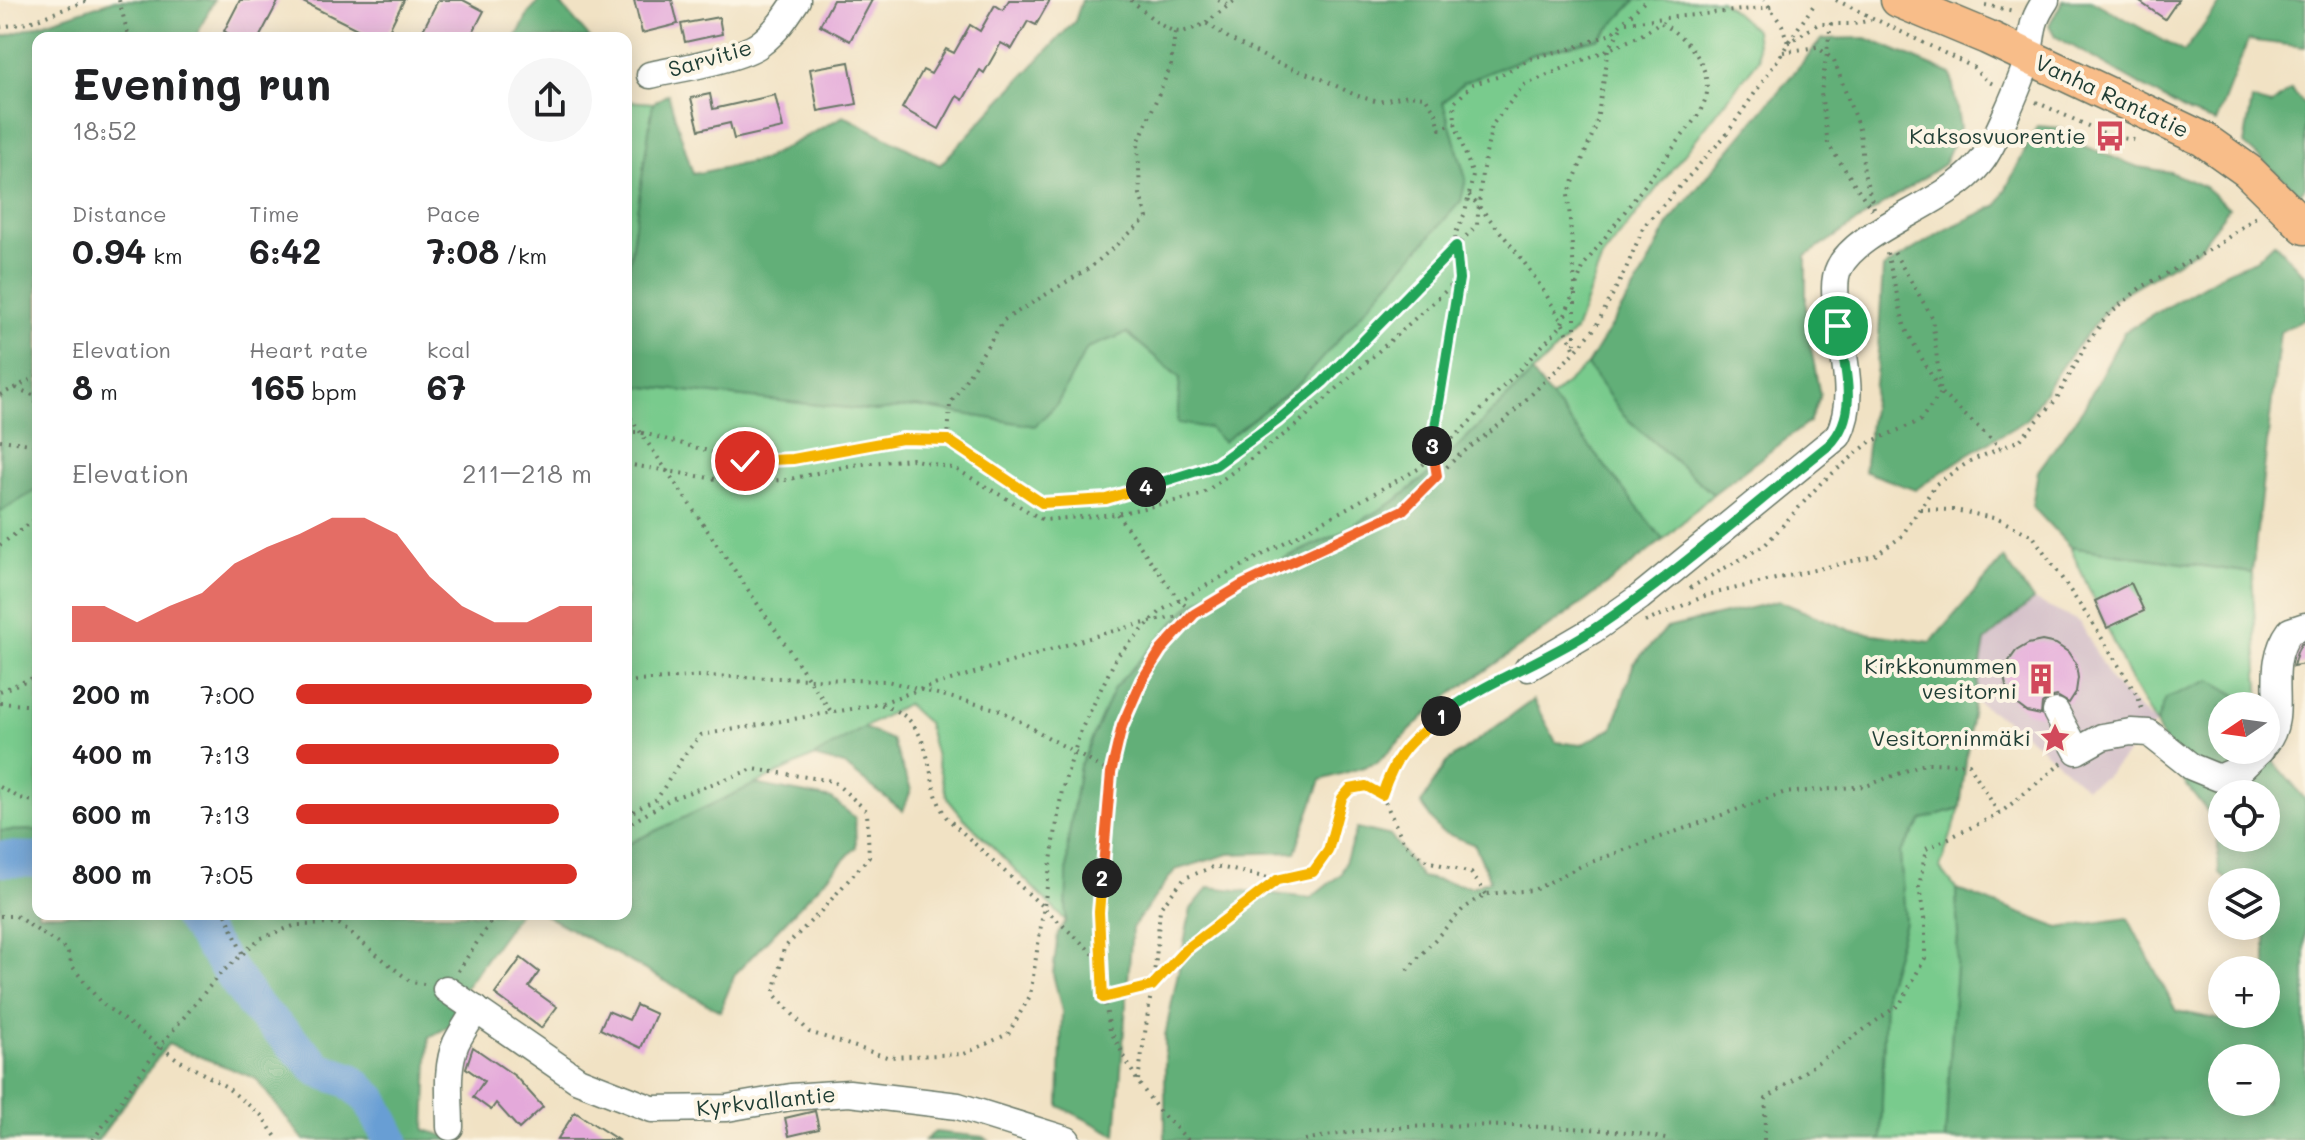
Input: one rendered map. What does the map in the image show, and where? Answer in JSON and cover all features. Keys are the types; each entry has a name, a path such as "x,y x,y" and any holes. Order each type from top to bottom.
{"main road":[{"name":"Vanha Rantatie","path":"1886,10 2028,57 2203,139 2248,171 2305,227"}],"street":[{"name":"Sarvitie","path":"650,75 738,54 758,46 782,24 797,0"},
{"path":"1528,668 1627,606 1838,436 1846,420 1849,399 1835,291 1837,270 1850,251 1880,225 1965,180 1983,161 2028,57 2033,19 2046,0"},
{"path":"2276,692 2275,667 2279,650 2285,638 2301,626"},
{"path":"2056,712 2077,751 2102,737 2131,732 2149,733 2192,767 2219,778 2246,764"},
{"name":"Kyrkvallantie","path":"446,989 578,1080 652,1109 727,1108 791,1097 849,1093 958,1106 1067,1140"},
{"path":"450,1127 452,1059 456,1043 476,1009"}],"path":[{"path":"0,27 27,23 89,0"},
{"path":"119,0 127,32"},
{"path":"1131,0 1175,32 1206,23 1236,0"},
{"path":"1218,0 1229,5"},
{"path":"1437,476 1431,451 1459,279 1455,235 1473,176 1455,123 1454,103 1473,84 1497,77 1532,58 1611,34 1646,0"},
{"path":"1764,0 1772,7 1788,43"},
{"path":"1836,0 1886,10 1973,67 1987,81 2110,136 2147,142"},
{"path":"1188,1140 1159,1111 1138,1082 1110,1030 1103,998 1099,912 1111,773 1122,726 1142,680 1161,650 1194,614 1242,585 1403,510 1457,457 1503,422 1575,352 1595,328 1644,226 1726,135 1816,2"},
{"path":"1624,22 1772,7"},
{"path":"1788,43 1818,24 1854,24 1886,10"},
{"path":"1575,352 1575,289 1568,195 1596,126 1609,49 1624,22"},
{"path":"632,432 745,461 793,459 902,439 948,440 1042,503 1106,499 1216,465 1278,420 1323,382 1477,225 1492,125 1524,85 1640,36 1660,22 1685,38 1700,62 1708,90 1699,114 1584,265 1562,321 1461,431 1418,469 1162,610 1117,656 1073,753 1060,803 1030,996 1008,1034 964,1054 887,1057 809,1032 774,994 784,948 869,857 867,811 833,781 753,769 671,799 632,822"},
{"path":"1206,23 1277,63 1355,95 1378,102 1408,95 1425,97 1436,113 1440,129 1455,123"},
{"path":"1831,23 1821,93 1828,144 1880,225 1905,328 1941,393 2001,448"},
{"path":"948,440 950,404 1004,320 1091,267 1147,218 1140,194 1138,143 1171,65 1175,32"},
{"path":"1469,195 1540,284 1562,321 1575,352"},
{"path":"1627,606 1639,622 1651,621 1707,595 1874,556 1901,537 1936,484 1970,461 2020,440 2056,400 2087,343 2107,316 2140,288 2215,247 2261,213"},
{"path":"632,465 733,482 786,480 852,465 911,459 956,469 1043,520 1117,514 1201,495 1293,428 1459,279"},
{"path":"0,395 32,379"},
{"path":"16,388 32,395"},
{"path":"632,421 832,714"},
{"path":"0,440 32,444"},
{"path":"1920,509 1955,510 1998,519 2033,536 2138,697 2149,733"},
{"path":"1117,514 1179,600 1194,614"},
{"path":"0,545 32,521"},
{"path":"632,812 657,799 684,755 701,735 880,704 919,689 1152,620 1194,614"},
{"path":"1382,795 1392,765 1410,741 1488,683 1528,668"},
{"path":"632,682 701,676 887,681 1000,710 1111,773"},
{"path":"0,691 32,678"},
{"path":"0,703 32,706"},
{"path":"880,704 906,717 922,736 934,793 947,818 1100,960"},
{"path":"1764,1140 1766,1099 1900,1004 1925,958 1925,924 1919,887 1926,849 1999,814 2077,751"},
{"path":"1407,970 1463,909 1486,894 1534,890 1583,865 1783,793 1866,786 1927,763 1969,764 1999,814"},
{"path":"1103,998 1152,986 1185,950 1277,880 1313,872 1328,851 1342,798 1350,789 1366,786 1382,795 1404,843 1427,861 1471,873 1486,894"},
{"path":"0,787 32,801"},
{"path":"1138,1082 1160,908 1185,878 1215,866 1277,880"},
{"path":"0,916 16,916 67,950 72,966 101,1003 177,1059 225,1086 261,1115 278,1140"},
{"path":"228,920 242,954"},
{"path":"93,1140 160,1046 219,975 259,939 296,925 339,924 411,982 446,989 492,920"},
{"path":"1307,1140 1351,1130 1500,1125 1630,1130 1669,1140"}],"shaded area":[{"path":"2033,600 2080,622 2111,681 2156,724 2105,777 2086,787 2018,728 1975,701 1985,641"}],"green space":[{"path":"115,0 214,0 198,32 32,32 32,493 0,512 0,36"},
{"path":"540,0 557,0 585,32 519,32"},
{"path":"1082,0 1636,0 1600,38 1533,54 1463,83 1443,102 1466,179 1461,201 1300,383 1223,442 1209,428 1177,423 1180,378 1127,333 1087,348 1057,404 1035,426 916,406 877,411 632,386 632,245 653,103 668,94 693,174 762,160 844,116 940,165 1075,21"},
{"path":"1636,0 1721,0 1755,30 1759,59 1602,258 1575,331 1436,468 1397,500 1336,535 1235,581 1189,606 1080,766 1068,841 1066,921 947,798 927,723 906,704 813,757 632,842 632,386 877,411 916,406 1035,426 1057,404 1087,348 1127,333 1180,378 1466,179 1443,103 1463,83 1533,54 1600,38"},
{"path":"2063,0 2091,0 2184,52 2223,0 2305,0 2305,47 2248,40 2216,122 2189,113 2055,36 2049,25"},
{"path":"1866,38 1951,74 1960,127 1944,164 1806,256 1806,321 1820,396 1809,422 1713,494 1624,416 1587,365 1643,274 1670,221 1822,39"},
{"path":"2291,89 2305,105 2305,186 2300,194 2244,144 2252,100 2271,105"},
{"path":"632,101 653,103 632,245"},
{"path":"2037,126 2061,128 2078,144 2138,167 2170,172 2205,187 2229,208 2197,250 2114,299 2061,367 2026,420 1915,490 1864,471 1877,367 1883,268 1945,230 1998,205"},
{"path":"2274,243 2305,276 2305,318 2280,332 2252,573 2070,547 2032,506 2038,471 2083,409 2124,332 2230,270 2256,260"},
{"path":"1587,365 1624,416 1713,494 1663,540 1551,397"},
{"path":"1532,373 1663,540 1587,600 1437,704 1377,763 1321,780 1295,852 1229,854 1175,870 1132,928 1116,1135 1059,1106 1062,1011 1053,974 1058,933 1066,921 1068,841 1080,766 1114,688 1189,606 1235,581 1336,535 1397,500 1436,468"},
{"path":"32,493 32,830 0,831 0,512"},
{"path":"2070,547 2252,573 2259,692 2231,692 2211,680 2156,724 2128,675"},
{"path":"2004,558 2033,600 1985,641 1960,808 1923,819 1900,853 1905,922 1885,990 1881,1140 1165,1140 1165,1036 1191,909 1209,887 1311,898 1341,874 1357,828 1391,836 1421,877 1472,887 1490,880 1475,845 1440,831 1421,804 1446,763 1533,700 1556,742 1581,745 1613,728 1634,663 1667,628 1779,601 1852,631 1931,642"},
{"path":"2211,680 2231,692 2208,692 2208,764 2275,764 2305,799 2305,1140 1945,1140 1958,935 1956,889 2059,928 2128,918 2176,1011 2208,1017 2208,1028 2280,1028 2280,956 2266,956 2266,940 2280,940 2280,868 2219,868 2218,852 2280,852 2280,780 2208,780 2208,812 2178,774 2156,724 2166,698"},
{"path":"864,728 892,740 911,790 903,811 844,765 813,757"},
{"path":"755,784 832,799 855,818 856,847 735,974 720,1011 554,920 632,920 632,842"},
{"path":"1960,808 1940,868 1956,889 1958,935 1945,1140 1881,1140 1885,990 1905,922 1900,853 1923,819"},
{"path":"32,830 32,920 514,920 463,991 459,1021 429,1037 425,1130 459,1140 304,1140 255,1078 168,1044 98,1140 0,1140 0,831"},
{"path":"935,1132 984,1137 988,1140 925,1140"}],"building":[{"path":"240,0 279,0 262,32 224,31"},
{"path":"299,0 404,0 388,32 363,32"},
{"path":"438,0 463,0 484,11 473,32 422,32"},
{"path":"634,0 672,0 678,24 642,33"},
{"path":"833,0 872,0 850,41 820,25"},
{"path":"1009,0 1050,0 1036,25 1028,21 1012,49 1001,43 984,73 980,70 963,100 957,96 939,129 902,108 923,70 931,74 946,49 954,53 970,25 980,31 995,5 1003,10"},
{"path":"2137,0 2178,0 2165,19"},
{"path":"719,17 722,34 685,42 681,24"},
{"path":"849,62 857,104 818,111 810,69"},
{"path":"710,94 713,109 775,95 783,128 734,139 730,123 699,130 691,98"},
{"path":"2131,583 2144,611 2107,628 2095,601"},
{"name":"Kirkkonummen vesitorni","path":"2042,641 2056,644 2068,652 2076,664 2078,678 2076,692 2069,703 2057,696 2049,698 2042,704 2041,715 2027,712 2015,703 2007,691 2004,676 2016,651"},
{"path":"2305,643 2305,664 2293,666 2301,644"},
{"path":"521,958 539,972 529,987 557,1007 541,1028 495,994"},
{"path":"636,1005 656,1014 641,1048 600,1029 608,1011 629,1020"},
{"path":"473,1047 515,1076 543,1107 519,1129 496,1103 491,1110 473,1097 484,1081 466,1068"},
{"path":"815,1111 819,1129 789,1136 785,1118"},
{"path":"575,1112 618,1140 557,1140"}],"waterway":[{"path":"0,859 32,860"},
{"path":"193,920 255,1006 320,1070 349,1080 371,1100 391,1140"}],"place":[{"name":"Kaksosvuorentie","path":"2110,136"},
{"name":"Kirkkonummen vesitorni","path":"2041,679"},
{"name":"Vesitorninmäki","path":"2055,738"}],"route":[{"path":"745,461 793,459 902,439 948,440 1042,503 1106,499 1162,483 1216,465 1278,420 1323,382 1456,246 1459,279 1431,451 1437,476 1403,510 1242,585 1194,614 1161,650 1142,680 1122,726 1111,773 1099,912 1103,998 1152,986 1185,950 1277,880 1313,872 1328,851 1342,798 1350,789 1366,786 1382,795 1392,765 1410,741 1444,713 1488,683 1528,668 1593,630 1640,597 1829,445 1846,420 1849,399 1838,326"}]}
